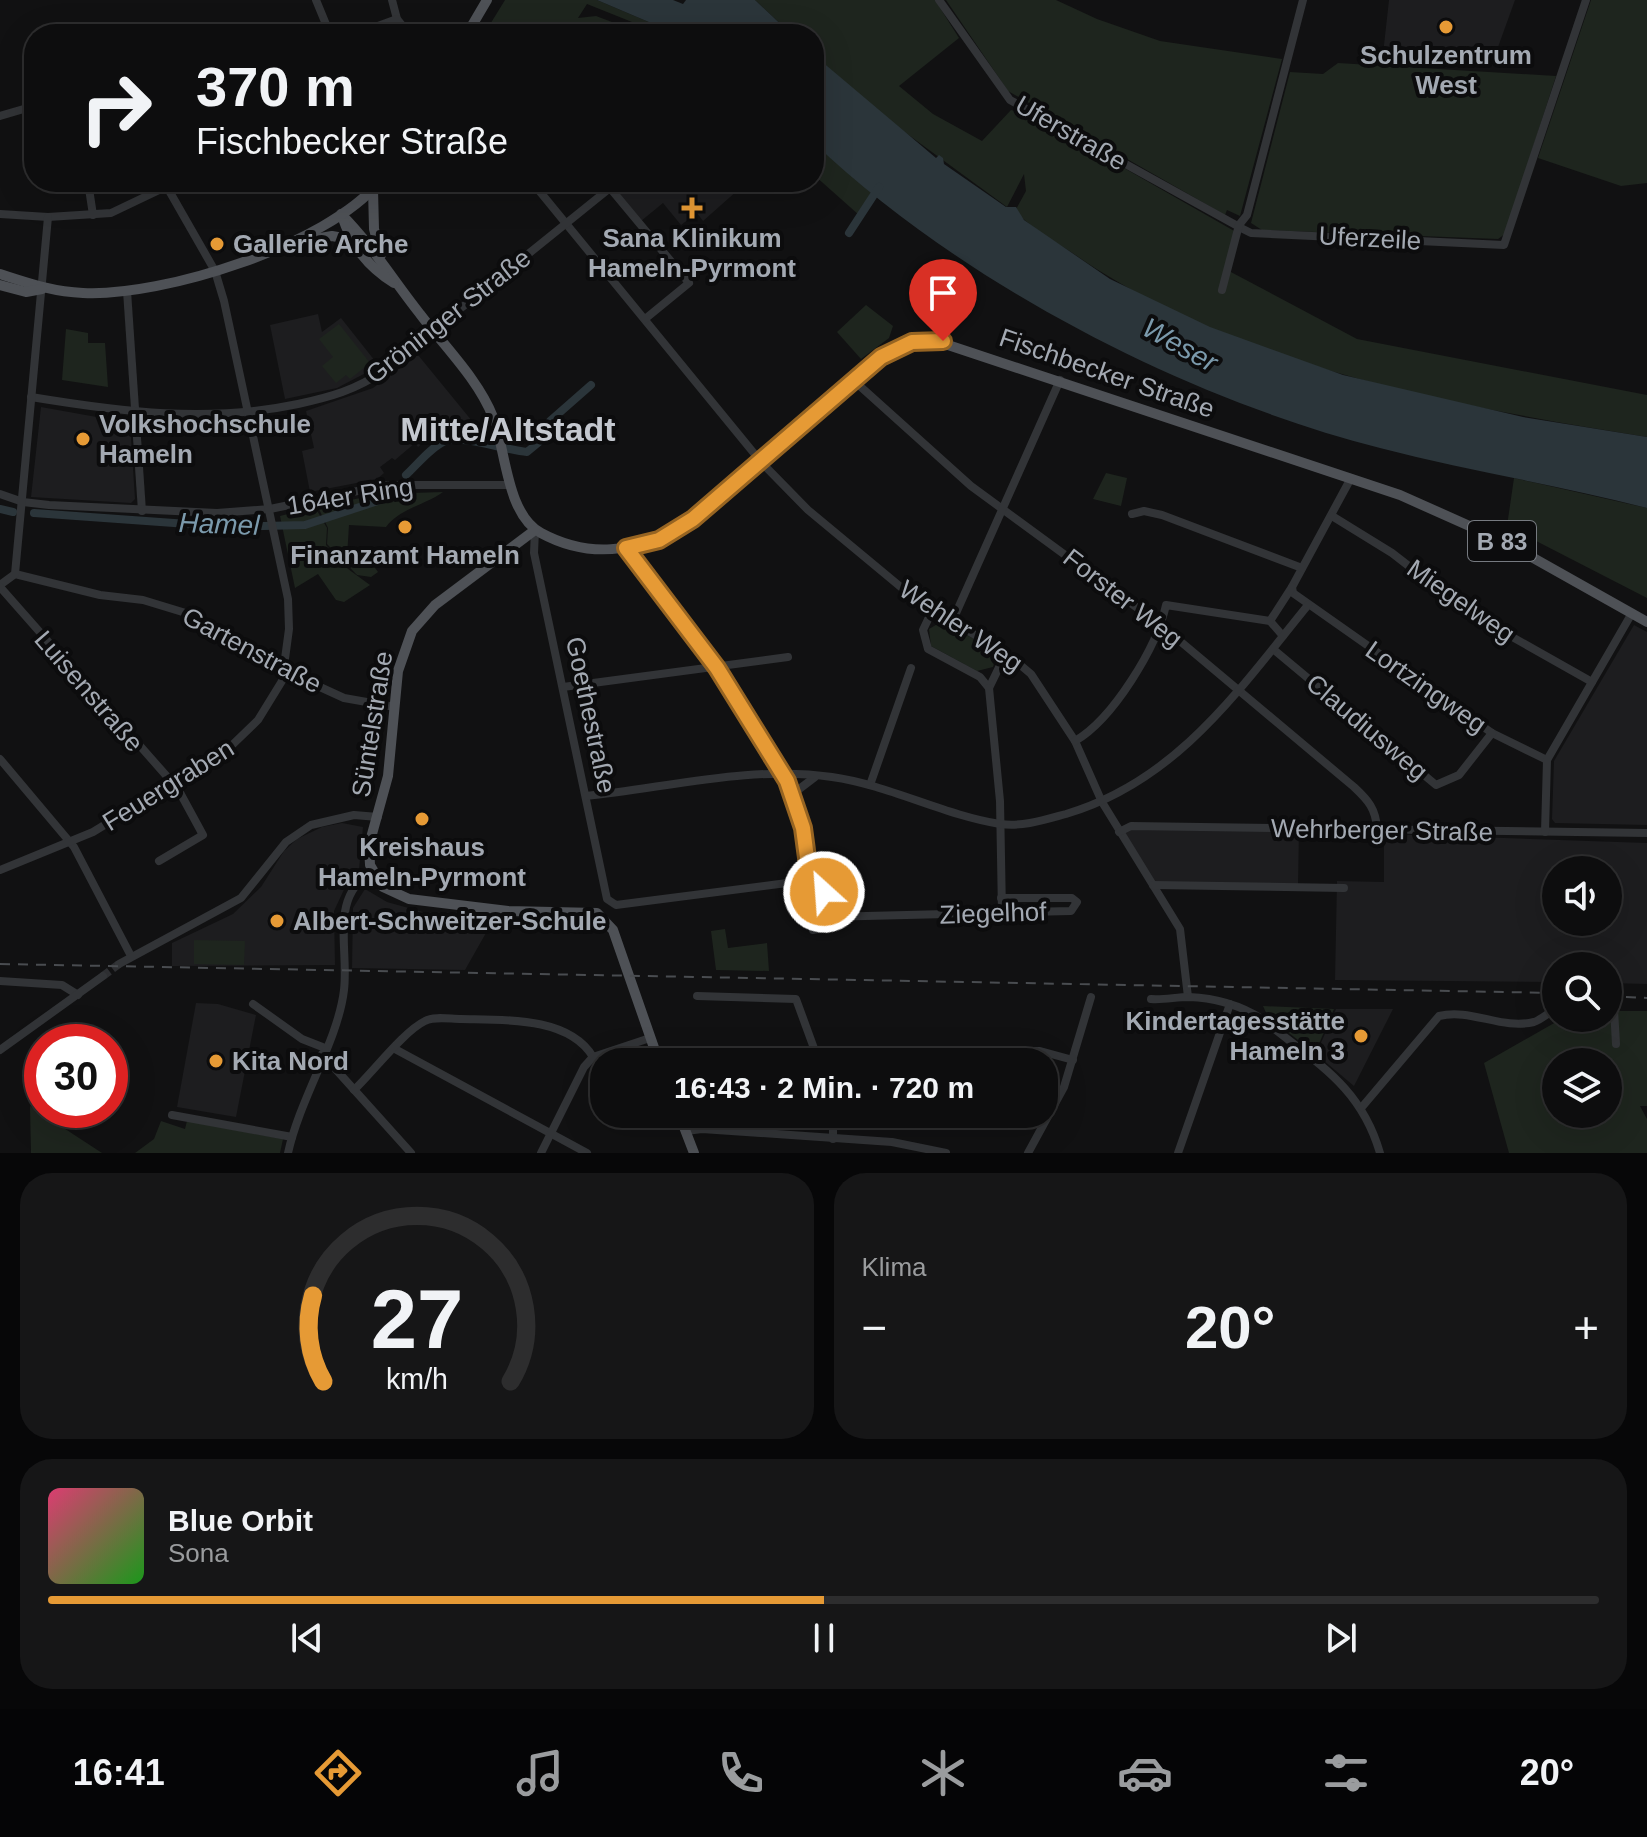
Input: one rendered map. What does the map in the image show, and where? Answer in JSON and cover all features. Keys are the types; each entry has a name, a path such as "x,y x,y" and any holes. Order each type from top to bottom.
{"main road":[{"path":"472,24 487,0"},
{"path":"0,274 42,289 86,293 127,291 215,271 282,244 341,214 368,192"},
{"path":"376,192 374,229 385,264"},
{"path":"341,214 349,239 376,272 397,285"},
{"path":"341,214 385,264 397,285 481,394 495,420 510,485 535,530"},
{"path":"282,244 332,236 349,239"},
{"path":"0,285 26,292 42,289"},
{"name":"Fischbecker Straße","path":"626,548 671,534 762,463 852,379 893,350 922,340 943,341 1351,478"},
{"name":"B 83","path":"1351,478 1466,523 1647,622"},
{"name":"B 83","path":"535,530 575,548 626,548"},
{"name":"Süntelstraße","path":"372,872 369,845 388,776 403,651 420,619 535,530"},
{"path":"372,872 383,887 397,896 423,902 477,904 508,911 597,913 613,930 654,1048"},
{"path":"685,1128 694,1153"}],"street":[{"path":"316,0 326,24"},
{"path":"392,0 401,24"},
{"name":"Uferstraße","path":"939,0 1010,100 1239,225"},
{"path":"1222,290 1239,225 1247,215 1303,0"},
{"name":"Uferzeile","path":"1239,225 1251,233 1504,245 1586,0"},
{"path":"383,24 397,19"},
{"path":"0,116 24,109"},
{"path":"90,192 93,215"},
{"path":"0,214 48,217 93,215 129,207 158,192"},
{"name":"Feuergraben","path":"0,870 70,844 243,738 258,720 285,671 290,616 251,414 215,271 170,192"},
{"name":"Wehler Weg","path":"541,192 762,463 808,510 932,611 1006,653 1031,674 1075,741 1102,802 1183,939 1183,978 1188,997"},
{"name":"Gröninger Straße","path":"31,397 136,413 194,417 251,414 352,390 376,376 567,223 599,192"},
{"path":"614,192 689,283 645,319"},
{"path":"0,586 15,574 48,217"},
{"path":"127,291 142,511"},
{"name":"Forster Weg","path":"852,379 940,460 1162,626 1370,802 1377,815 1377,829"},
{"path":"952,622 1060,380"},
{"path":"1270,621 1351,478"},
{"name":"164er Ring","path":"0,494 23,502 142,511 271,513 387,485 510,485"},
{"path":"1132,514 1144,511 1162,515 1302,568"},
{"name":"Miegelweg","path":"1332,516 1392,553 1468,612 1592,682"},
{"name":"Goethestraße","path":"535,530 534,553 607,899 616,905 810,880"},
{"path":"626,548 717,668 794,793 803,828 810,880 823,888 825,917"},
{"name":"Gartenstraße","path":"15,574 100,595 143,600 189,614 285,671 344,698 395,707"},
{"name":"Luisenstraße","path":"0,586 169,783 178,789 203,835 159,861"},
{"name":"Lortzingweg","path":"1292,587 1308,605 1492,733 1547,760"},
{"path":"1075,741 1101,719 1135,673 1162,626 1166,605 1270,621 1283,636"},
{"path":"586,796 781,773 828,776 870,785 1000,824 1036,823 1102,802 1165,766 1197,738 1308,605"},
{"path":"932,611 923,630 928,649 980,677 989,688"},
{"path":"1545,832 1547,760 1632,613"},
{"name":"Claudiusweg","path":"1273,649 1436,785 1459,775 1492,733"},
{"path":"1002,913 1000,824 989,688 1006,653"},
{"path":"563,687 788,657"},
{"path":"870,785 911,668"},
{"path":"0,759 70,844 131,956"},
{"path":"794,793 815,777"},
{"path":"119,964 241,898 286,842 311,825 354,815 378,817"},
{"name":"Wehrberger Straße","path":"1119,832 1131,826 1647,833"},
{"path":"288,1153 344,989 343,930 348,894 357,881 372,872"},
{"name":"Ziegelhof","path":"810,880 810,927 813,930 823,928 825,917 1071,911 1077,902 1072,898 1001,898"},
{"path":"1153,885 1344,888"},
{"path":"0,1050 103,976"},
{"path":"0,981 62,985 78,995"},
{"path":"697,996 796,999 814,1048"},
{"path":"1028,1153 1064,1087 1091,997"},
{"path":"1151,999 1172,1001 1188,997 1246,1009 1345,1087 1362,1107 1380,1153"},
{"path":"253,1004 323,1051 411,1153"},
{"path":"1178,1153 1230,1004"},
{"path":"1362,1107 1439,1016 1470,1014 1482,1019 1534,1022 1542,1017"},
{"path":"354,1090 428,1019 513,1020 540,1025 569,1036 590,1052"},
{"path":"1615,1032 1616,1044"},
{"path":"620,1048 650,1038"},
{"path":"395,1049 587,1153"},
{"path":"1058,1056 1073,1060"},
{"path":"541,1153 590,1060"},
{"path":"172,1115 292,1137"},
{"path":"833,1128 833,1139"},
{"path":"686,1131 702,1129 918,1145 946,1153"}],"shaded area":[{"path":"505,0 597,0 653,24 637,24 587,4 578,18 596,16 617,24 490,24"},
{"path":"755,0 935,0 959,38 899,86 933,114 982,141 1011,110 1033,116 1236,232 1229,271 1357,339 1647,395 1647,437 1424,395 1276,353 1205,326 1138,293 1029,223 1015,211 1026,191 1024,174 1007,207 880,114 824,64 824,24 780,24"},
{"path":"946,0 1056,0 1097,19 1160,41 1282,59 1240,216 1227,210 1225,215 1008,91"},
{"name":"Schulzentrum West","path":"1389,0 1515,0 1493,61 1383,54"},
{"path":"1591,0 1647,0 1647,183 1621,186 1538,158"},
{"path":"1338,63 1556,76 1505,234 1498,239 1262,230 1251,223 1290,72 1323,74"},
{"path":"824,152 871,192 859,215 824,184"},
{"name":"Sana Klinikum Hameln-Pyrmont","path":"617,192 736,192 703,221 697,213 681,225 663,203 641,221"},
{"path":"866,305 893,326 889,338 861,359 837,332"},
{"path":"318,314 322,332 341,318 379,366 337,388 285,399 270,325"},
{"path":"339,324 370,363 350,379 346,375 336,383 322,366 333,357 319,339"},
{"path":"66,329 88,333 88,343 105,343 108,387 62,380"},
{"path":"418,355 481,432 475,436 467,427 459,434 449,422 418,447 415,443 395,460 392,458 380,467 384,473 377,479 310,492 302,451 314,448 306,411 373,388"},
{"name":"Volkshochschule Hameln","path":"41,407 130,423 135,499 131,503 31,497"},
{"path":"1106,473 1127,478 1121,506 1093,499"},
{"path":"1514,478 1647,508 1647,598 1507,526"},
{"path":"443,492 405,511 386,527 349,525 347,557 367,557 378,572 371,577 357,575 327,544 328,528 318,507 379,494"},
{"path":"315,507 327,528 326,545 348,569 370,585 344,602 336,600 318,574 295,588 280,516"},
{"path":"941,622 990,647 996,656 993,667 977,671 931,646 929,629"},
{"path":"1634,625 1647,632 1647,825 1555,823 1552,819 1554,761"},
{"name":"Albert-Schweitzer-Schule","path":"342,823 363,827 359,870 348,881 334,911 335,965 172,966 172,943 233,914 261,887 284,851 297,839 322,827"},
{"path":"1131,826 1299,829 1298,887 1153,885 1119,832"},
{"path":"1384,834 1647,843 1647,984 1622,983 1622,952 1542,952 1542,982 1335,980 1337,881 1384,882"},
{"path":"365,889 387,902 423,912 479,913 495,917 465,970 352,968 353,908"},
{"path":"725,929 728,948 767,943 769,971 716,970 711,931"},
{"path":"194,940 245,941 244,965 194,964"},
{"name":"Kita Nord","path":"196,1003 218,1004 256,1015 236,1117 177,1107"},
{"path":"1263,1006 1334,1009 1315,1053 1268,1017"},
{"path":"1336,1009 1393,1009 1354,1086 1316,1054"},
{"path":"1622,1011 1647,1011 1647,1106 1640,1106 1647,1119 1647,1153 1509,1153 1484,1063 1542,1030 1622,1032"},
{"path":"161,1121 185,1129 187,1121 283,1139 280,1153 135,1153 154,1139"},
{"path":"30,1128 64,1128 102,1153 31,1153"}],"water":[{"path":"597,0 673,0 683,4 686,0 755,0 780,24 653,24"},
{"name":"Weser","path":"824,63 936,158 939,155 944,164 1006,207 1016,207 1024,220 1110,279 1210,327 1343,375 1523,417 1647,437 1647,508 1380,448 1228,399 1078,329 1006,288 937,243 824,152"}],"waterway":[{"name":"Hamel","path":"849,233 879,187"},
{"name":"Hamel","path":"406,475 445,441 473,441 527,452 544,438 550,421 591,385"},
{"name":"Hamel","path":"34,513 230,527 305,525 399,494"},
{"name":"Hamel","path":"0,509 13,512"}],"tunnel":[{"path":"103,976 119,964"}],"railway":[{"path":"0,964 1542,993"},
{"path":"1622,997 1647,998"}],"place":[{"name":"Schulzentrum West","path":"1446,27"},
{"name":"Sana Klinikum Hameln-Pyrmont","path":"692,208"},
{"name":"Gallerie Arche","path":"217,244"},
{"name":"Volkshochschule Hameln","path":"83,439"},
{"name":"Finanzamt Hameln","path":"405,527"},
{"name":"Kreishaus Hameln-Pyrmont","path":"422,819"},
{"name":"Albert-Schweitzer-Schule","path":"277,921"},
{"name":"Kindertagesstätte Hameln 3","path":"1361,1036"},
{"name":"Kita Nord","path":"216,1061"}],"district":[{"name":"Mitte/Altstadt","path":"508,429"}],"route":[{"path":"824,892 818,883 810,880 803,828 794,793 717,668 626,548 659,540 693,519 762,463 835,393 881,357 912,342 943,341"}]}
